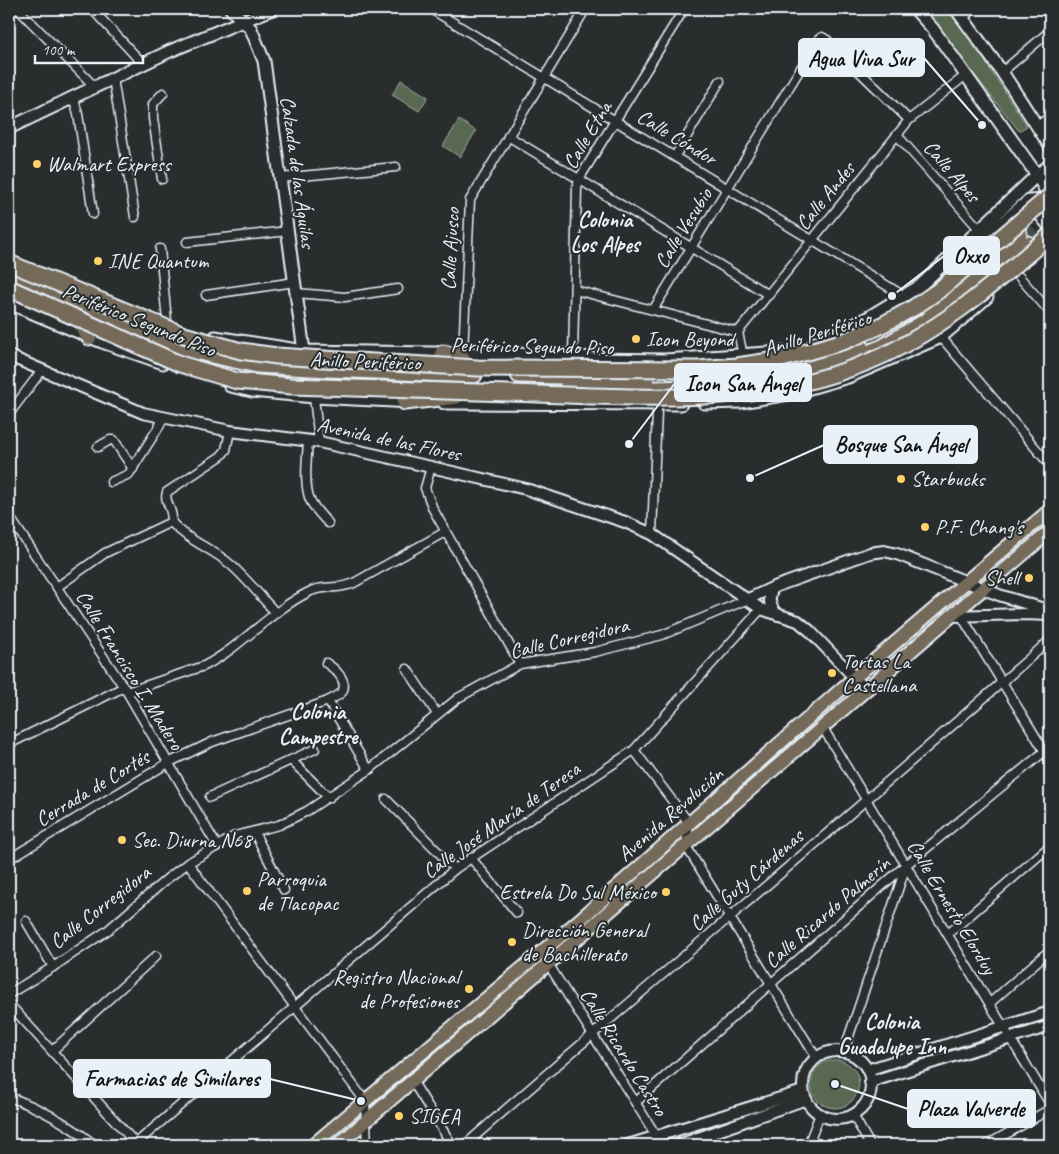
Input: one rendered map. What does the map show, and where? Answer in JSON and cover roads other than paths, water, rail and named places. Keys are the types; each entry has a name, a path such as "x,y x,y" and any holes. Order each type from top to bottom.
{"highway":[{"name":"Periférico Segundo Piso","path":"9,263 184,335 241,351 277,356 478,368 681,370 740,361 782,359 845,341 878,327 913,308 938,291 1050,198"},
{"name":"Anillo Periférico","path":"9,277 159,337 207,354 257,365 415,373 657,379 739,376 882,347 948,308 1024,239"},
{"name":"Periférico Segundo Piso","path":"9,286 180,364 237,381 291,386 647,398 740,395 788,387 845,371 884,355 952,316 1049,239"},
{"name":"Anillo Periférico","path":"9,286 189,361 252,378 519,388 657,389 739,386 787,379 854,353"},
{"path":"76,313 89,337"},
{"path":"159,337 186,329"},
{"path":"825,340 854,353 837,381"},
{"path":"443,353 463,356 590,363 740,361"},
{"path":"569,376 593,359"},
{"path":"406,402 519,388"}],"main road":[{"name":"Calzada de las Águilas","path":"231,9 251,29 264,61 304,351"},
{"path":"9,128 94,86 272,9"},
{"path":"463,356 573,355 593,359 740,361 781,352 825,340 869,317 944,272 1029,201 1050,198 1037,175 966,75 933,29 915,9"},
{"path":"960,13 1002,72 1050,146"},
{"path":"920,286 1037,175 1050,165"},
{"path":"1037,175 1050,178"},
{"path":"1029,201 1050,226"},
{"path":"9,303 89,337 231,387 252,391 314,397 406,402 664,405 741,402 789,394 837,381 887,362 942,337 1016,273 1049,239"},
{"path":"9,256 167,322 223,339 304,351 443,353"},
{"name":"Avenida Revolución","path":"313,1145 689,824 854,678 1050,510"},
{"name":"Avenida Revolución","path":"338,1145 866,690 956,616 983,588 1050,531"}],"street":[{"path":"18,9 94,86"},
{"path":"92,9 143,64"},
{"name":"Calle Cóndor","path":"431,9 904,296"},
{"name":"Calle Etna","path":"573,355 577,188 579,179 684,9"},
{"path":"960,13 972,9"},
{"name":"Calle Ajusco","path":"463,356 470,200 585,10"},
{"path":"1002,72 1050,32"},
{"name":"Calle Alpes","path":"822,37 909,120"},
{"name":"Calle Vesubio","path":"652,310 692,248 818,40 822,37"},
{"name":"Calle Andes","path":"738,332 909,120 966,75"},
{"path":"113,78 135,218"},
{"path":"674,156 720,81"},
{"path":"162,179 153,118 153,104 163,93"},
{"path":"74,96 93,214"},
{"path":"1037,127 1050,116"},
{"name":"Calle Alpes","path":"897,135 980,230"},
{"path":"508,136 769,295"},
{"path":"280,178 396,167"},
{"path":"187,242 288,231"},
{"path":"160,249 167,322"},
{"path":"1016,273 1050,312"},
{"path":"206,295 296,287 345,297 398,289"},
{"path":"575,290 738,332 740,361"},
{"path":"942,337 1050,465"},
{"name":"Avenida de las Flores","path":"9,356 143,413 230,432 314,442 526,489 625,522 652,534 746,600"},
{"path":"9,414 42,370"},
{"path":"314,397 314,442 307,488 309,498 314,507 328,523"},
{"path":"652,534 657,411"},
{"path":"111,482 129,474 133,469 160,425 162,417"},
{"path":"57,587 105,553 171,522 173,517 165,498 167,492 221,456 226,450 230,432"},
{"path":"98,447 110,440 114,440 133,469"},
{"path":"431,467 426,488 433,508 444,532 520,664"},
{"name":"Calle Francisco I. Madero","path":"9,516 125,689 217,846"},
{"path":"171,522 180,532 231,565 276,613"},
{"path":"9,744 125,689 204,666 216,660 276,613 310,591 322,587 339,588 352,584 444,532"},
{"path":"746,600 774,587 870,553 884,551 897,554 999,595 1044,609 1050,614"},
{"path":"774,587 770,596 770,605 779,616"},
{"path":"760,593 763,599 761,609"},
{"path":"994,614 999,606 999,595"},
{"path":"746,600 761,609 798,621 810,630 866,690"},
{"name":"Calle Corregidora","path":"9,994 108,930 188,863 235,836 279,825 329,798 369,770 458,698 520,664 595,652 662,635 746,600"},
{"name":"Calle José María de Teresa","path":"136,1145 455,869 634,750 761,609"},
{"path":"956,616 1050,614"},
{"path":"956,616 1002,683 1050,760"},
{"name":"Calle Guty Cárdenas","path":"465,1145 1050,640"},
{"path":"326,663 336,669 344,689 340,694 328,700 369,770"},
{"path":"408,669 438,714"},
{"name":"Cerrada de Cortés","path":"9,859 168,763 212,742 328,700"},
{"name":"Calle Ernesto Elorduy","path":"823,728 1050,1104"},
{"path":"210,797 315,749"},
{"path":"634,750 689,824 686,846 816,1057"},
{"name":"Calle Ricardo Palmerín","path":"636,1102 906,866 1045,751"},
{"path":"291,760 329,798"},
{"path":"386,799 455,869"},
{"path":"254,832 284,890"},
{"path":"948,934 1050,846"},
{"path":"471,858 517,913"},
{"path":"188,863 365,1101 367,1145"},
{"path":"844,1052 906,866"},
{"path":"26,921 53,967"},
{"path":"990,1003 1050,950"},
{"name":"Calle Ricardo Castro","path":"540,952 593,1033 659,1141"},
{"path":"52,1051 156,956"},
{"path":"9,1004 136,1145"},
{"path":"867,1070 1050,1012"},
{"path":"870,1082 1050,1026"},
{"path":"828,1052 844,1052 857,1057 867,1070 870,1091 868,1099 862,1108 853,1115 836,1119 814,1110 805,1095 803,1080 806,1069 816,1057 828,1052"},
{"path":"413,1082 452,1145"},
{"path":"628,1145 659,1141 805,1095"},
{"path":"679,1145 805,1095"},
{"path":"9,1097 45,1111 95,1145"},
{"path":"987,1145 1050,1110"},
{"path":"808,1145 820,1114"},
{"path":"853,1115 870,1145"}],"tunnel":[{"path":"1019,234 1050,209"},
{"path":"1028,244 1050,225"}],"place":[{"name":"Agua Viva Sur","path":"982,125"},
{"name":"Walmart Express","path":"37,164"},
{"name":"INE Quantum","path":"98,261"},
{"name":"Oxxo","path":"892,296"},
{"name":"Icon Beyond","path":"636,339"},
{"name":"Icon San Ángel","path":"629,444"},
{"name":"Bosque San Ángel","path":"750,478"},
{"name":"Starbucks","path":"901,479"},
{"name":"P.F. Chang's","path":"925,527"},
{"name":"Shell","path":"1029,578"},
{"name":"Tortas La Castellana","path":"832,673"},
{"name":"Sec. Diurna N68","path":"122,840"},
{"name":"Parroquia de Tlacopac","path":"247,891"},
{"name":"Estrela Do Sul México","path":"666,892"},
{"name":"Dirección General de Bachillerato","path":"512,942"},
{"name":"Registro Nacional de Profesiones","path":"469,989"},
{"name":"Plaza Valverde","path":"835,1084"},
{"name":"Farmacias de Similares","path":"361,1101"},
{"name":"SIGEA","path":"399,1116"}],"district":[{"name":"Colonia Los Alpes","path":"605,232"},
{"name":"Colonia Campestre","path":"318,724"},
{"name":"Colonia Guadalupe Inn","path":"892,1034"}]}
